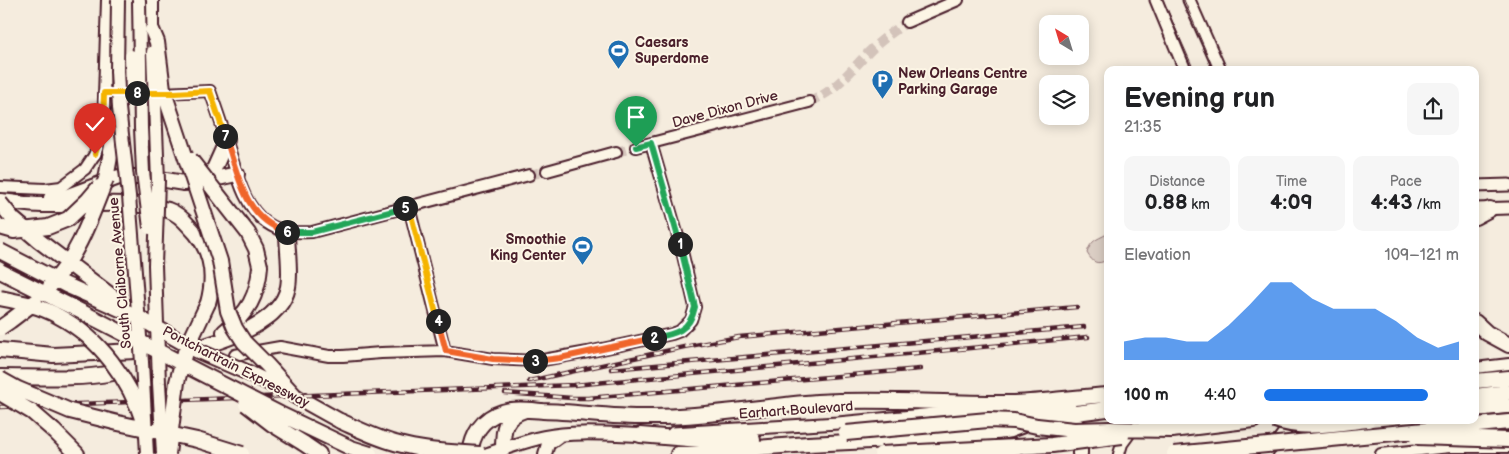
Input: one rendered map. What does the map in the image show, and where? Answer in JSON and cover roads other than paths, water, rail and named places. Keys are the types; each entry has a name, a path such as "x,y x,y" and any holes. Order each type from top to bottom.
{"highway":[{"path":"152,30 157,42 163,89 215,245 223,276 228,311 235,328 244,342 268,365 295,396"},
{"path":"0,328 32,305 54,282 84,234 106,179 119,108"},
{"path":"178,137 198,170 248,233 256,249 260,266 259,280 254,298 244,314 217,337 198,348"},
{"path":"200,182 214,168 227,140"},
{"path":"0,201 68,196 119,177 147,177 184,183 200,182 237,174"},
{"path":"0,227 14,231 48,227 68,218 88,200 106,179"},
{"path":"0,201 41,205 114,204 146,206 167,210 178,215 195,231 208,252 212,280 208,303 185,352 177,382 168,454"},
{"path":"0,201 13,219 136,316"},
{"path":"1479,214 1490,209"},
{"path":"0,350 53,355 198,348 220,342 259,323 277,308 284,298 288,287 287,232"},
{"name":"Pontchartrain Expressway","path":"0,251 66,285 136,316 196,350 251,374 358,430 394,443 439,452 480,454"},
{"name":"Pontchartrain Expressway","path":"0,271 183,363 218,383 307,427 352,448 370,454"},
{"path":"0,298 40,308 58,316 96,343 121,376 140,412 144,424"},
{"path":"1479,326 1487,333 1509,345"},
{"path":"0,378 66,378 113,373"},
{"path":"0,378 18,390 70,411 197,440 242,454"},
{"path":"1479,380 1509,378"},
{"path":"218,383 272,424 319,454"},
{"path":"1479,396 1509,392"},
{"path":"0,393 32,412 77,454"},
{"path":"470,454 476,430 493,416 511,410 652,418 692,416 817,402 1015,403 1104,394"},
{"path":"1479,409 1509,406"},
{"path":"678,454 808,444 975,436 1010,430 1057,414 1104,409"},
{"path":"503,452 503,429 518,412 530,410"},
{"path":"1057,414 1074,421 1078,427 1080,454"},
{"path":"640,435 712,441 761,439 988,420 1014,421 1036,426 1074,430 1172,430"},
{"path":"1174,454 1509,422"},
{"path":"881,454 1052,445 1172,430 1191,424"},
{"path":"1292,424 1300,426 1326,424"},
{"path":"1366,435 1509,440"}],"main road":[{"name":"South Claiborne Avenue","path":"118,0 117,71 119,108 129,196 142,362 146,454"},
{"path":"129,196 133,145 130,0"},
{"path":"139,0 140,128 143,172 155,265"},
{"path":"152,0 158,181 155,265 163,454"},
{"path":"1156,0 1183,66"},
{"path":"1189,0 1217,66"},
{"path":"1479,186 1509,185"},
{"path":"1479,209 1509,208"},
{"name":"Earhart Boulevard","path":"488,454 503,452 544,437 574,434 640,435 838,423 966,411 1104,409"},
{"path":"1265,454 1279,441 1289,424"},
{"path":"544,454 548,444 561,435"}],"street":[{"path":"0,187 45,189 61,187 85,169 95,154 103,129 107,0"},
{"path":"907,22 958,0"},
{"path":"104,93 210,91 237,174 251,206 258,216 268,224 287,232 312,232 528,175"},
{"name":"Dave Dixon Drive","path":"636,147 809,102"},
{"path":"235,355 280,347 329,356 446,351 493,359 537,361 672,334 686,326 691,320 695,307 681,247 651,143"},
{"path":"547,171 616,152"},
{"path":"409,207 446,351"},
{"path":"1479,368 1509,364"},
{"path":"1119,454 1122,444 1130,433 1140,427 1191,424"},
{"path":"1436,424 1438,448"},
{"path":"1448,424 1450,446"},
{"path":"1381,454 1450,446 1509,447"}],"tunnel":[{"path":"809,102 828,92 873,48 907,22"},
{"path":"616,152 636,147"},
{"path":"529,175 547,171"}],"tram line":[{"path":"1163,0 1192,66"},
{"path":"1184,0 1212,66"}],"railway":[{"path":"529,381 739,337 1077,307"},
{"path":"611,369 1084,327"},
{"path":"0,407 574,385 1088,337"},
{"path":"505,393 588,398 920,369"}],"place":[{"name":"Caesars Superdome","path":"619,69"},
{"name":"New Orleans Centre Parking Garage","path":"882,100"},
{"name":"Smoothie King Center","path":"582,266"}]}
